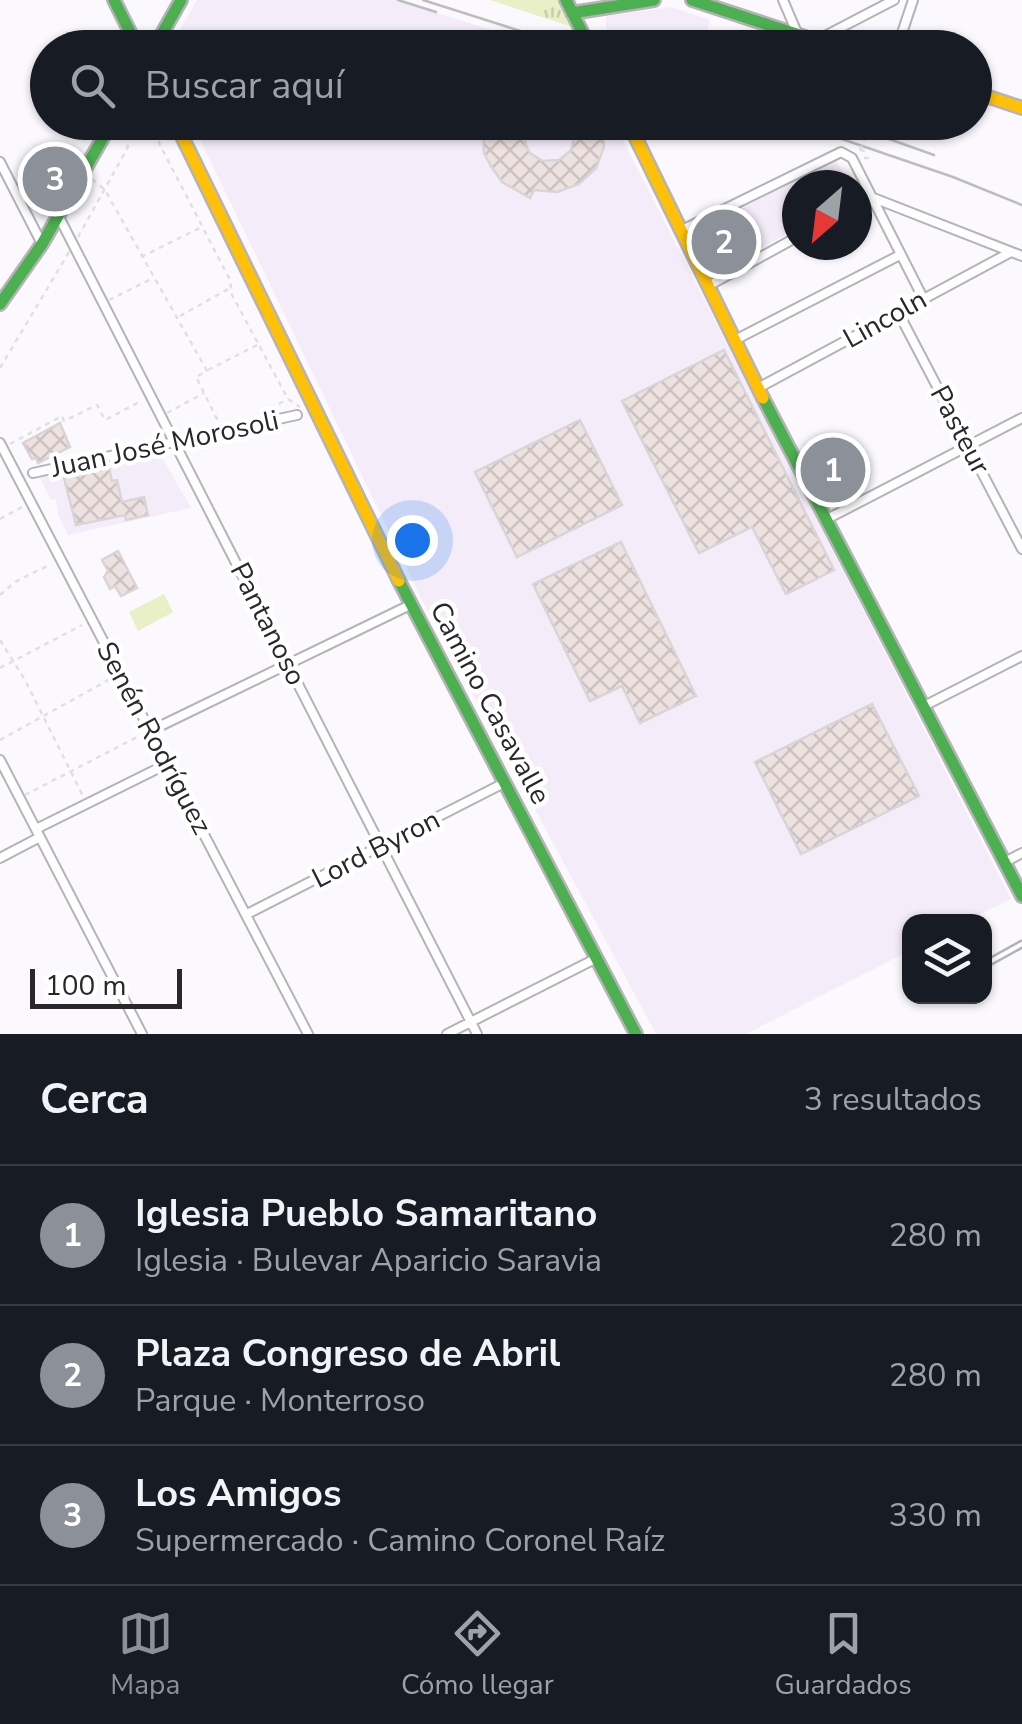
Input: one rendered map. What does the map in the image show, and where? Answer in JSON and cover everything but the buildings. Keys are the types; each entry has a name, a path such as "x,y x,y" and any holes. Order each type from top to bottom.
{"street":[{"path":"114,0 129,30"},
{"path":"164,30 182,0"},
{"path":"566,0 581,30"},
{"path":"572,13 654,0"},
{"path":"692,0 786,30"},
{"path":"783,0 796,30"},
{"path":"836,30 894,0"},
{"path":"903,30 912,0"},
{"path":"992,98 1022,108"},
{"path":"0,304 42,244 102,140"},
{"name":"Camino Casavalle","path":"183,140 410,605 636,1034"},
{"path":"637,140 758,388 1022,896"},
{"path":"799,170 835,152 852,158 858,170"},
{"path":"0,162 42,244"},
{"path":"680,230 782,179"},
{"path":"872,197 1022,256"},
{"path":"872,199 923,298"},
{"name":"Pantanoso","path":"58,215 476,1034"},
{"path":"708,286 782,245"},
{"name":"Lincoln","path":"758,388 1012,252"},
{"path":"734,340 900,254"},
{"name":"Pasteur","path":"898,312 1022,549"},
{"name":"Juan José Morosoli","path":"33,472 301,413"},
{"path":"827,519 1022,418"},
{"name":"Senén Rodríguez","path":"2,446 308,1034"},
{"path":"150,730 410,605"},
{"path":"926,705 1022,656"},
{"path":"0,760 142,1034"},
{"path":"0,858 86,804 167,764"},
{"name":"Lord Byron","path":"246,914 504,784"},
{"path":"1005,862 1022,853"},
{"path":"447,1034 597,958"}],"lane":[{"path":"992,961 1022,944"}],"path":[{"path":"158,140 259,344 288,399 301,413"},
{"path":"866,140 860,150 870,153"},
{"path":"83,172 104,190 207,371"},
{"path":"142,257 202,227"},
{"path":"104,303 152,278"},
{"path":"177,318 231,288"},
{"path":"222,433 196,377 259,344"},
{"path":"162,416 204,393"},
{"path":"2,446 62,416 64,421 97,405 105,420 151,396"},
{"path":"0,519 32,502"},
{"path":"0,595 15,582 60,558"},
{"path":"0,668 93,620"},
{"path":"0,640 86,804"},
{"path":"0,740 120,673"},
{"path":"20,798 150,730"}],"shaded area":[{"path":"197,0 396,0 492,30 180,30"},
{"path":"671,7 710,20 707,30 606,30 606,16"},
{"path":"200,140 623,140 1011,899 981,914 902,914 902,955 746,1034 656,1034 422,600"},
{"path":"836,160 841,170 817,170"},
{"path":"782,188 782,237 759,249 739,210"},
{"path":"159,452 191,508 68,535 58,515 56,499 51,500 39,476"}],"green space":[{"path":"490,0 560,0 575,28"},
{"path":"737,206 761,252 710,277 688,232"},
{"path":"164,594 173,612 138,631 129,612"}],"railway":[{"path":"398,0 436,12"},
{"path":"423,0 517,30"},
{"path":"845,140 1022,205"},
{"path":"892,140 934,155"}],"traffic: fast":[{"path":"114,0 129,30"},
{"path":"164,30 181,0"},
{"path":"566,0 581,30"},
{"path":"572,13 654,0"},
{"path":"692,0 784,30"},
{"path":"0,304 42,244 102,140"},
{"path":"763,398 1022,896"},
{"path":"399,581 636,1034"}],"traffic: slow":[{"path":"992,98 1022,108"},
{"path":"184,140 399,581"},
{"path":"637,140 763,398"}],"place":[{"name":"Los Amigos","path":"55,179"},
{"name":"Plaza Congreso de Abril","path":"724,242"},
{"name":"Iglesia Pueblo Samaritano","path":"833,470"}]}
